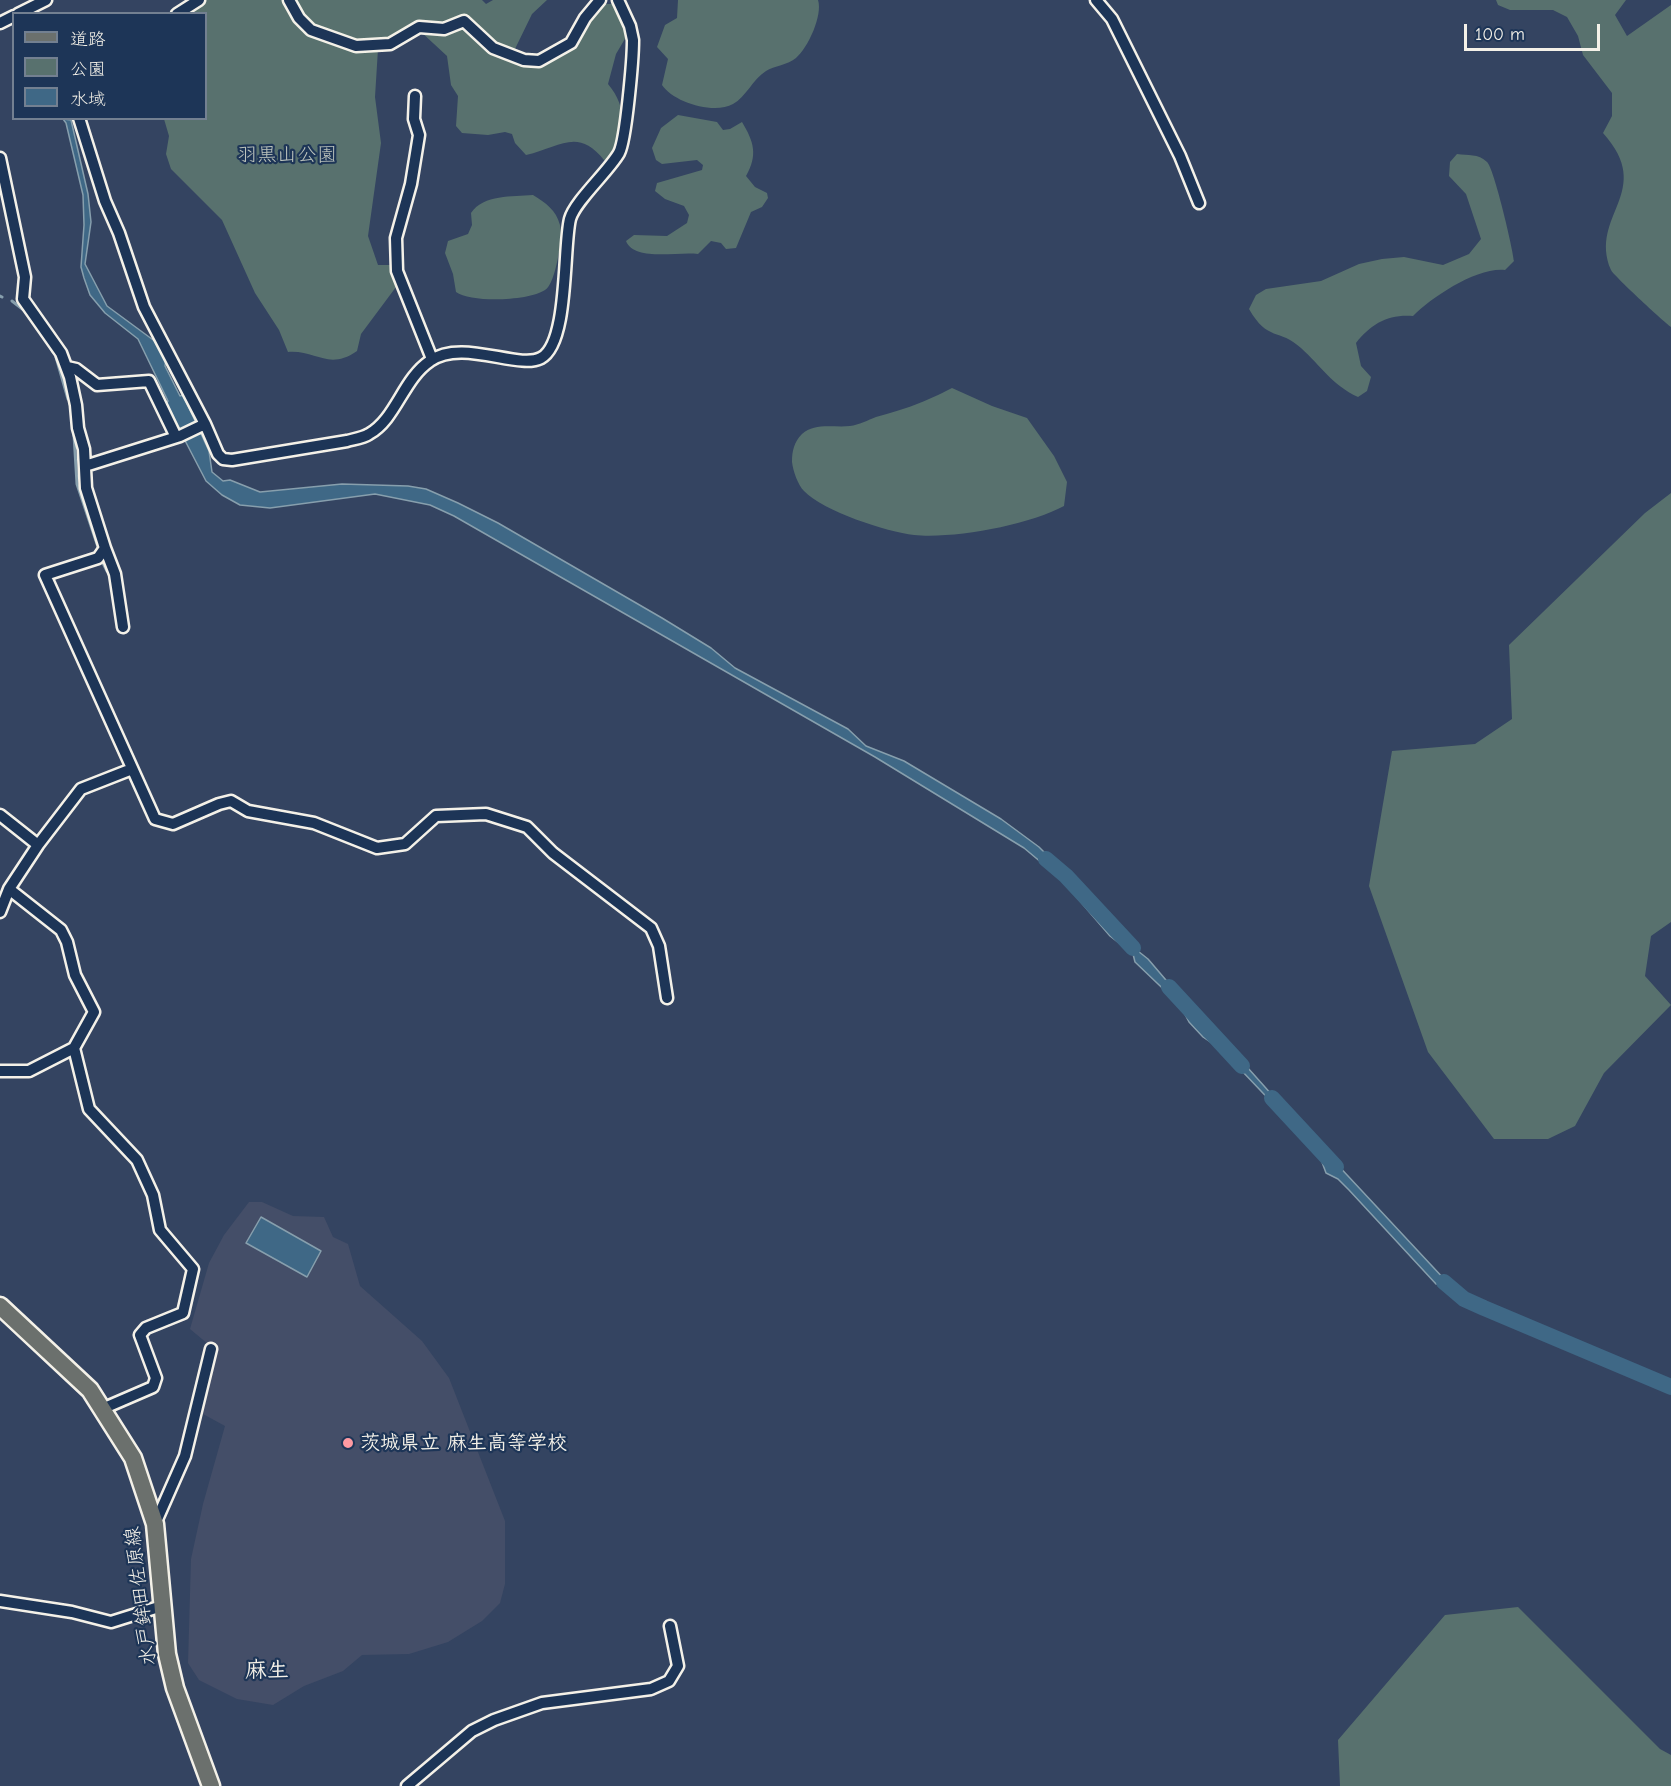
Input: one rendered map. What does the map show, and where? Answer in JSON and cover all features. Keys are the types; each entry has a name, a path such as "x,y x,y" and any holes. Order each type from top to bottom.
{"main road":[{"name":"水戸鉾田佐原線","path":"0,1306 90,1390 118,1430 133,1458 155,1524 167,1654 175,1689 211,1786"}],"street":[{"path":"22,12 46,0"},
{"path":"180,12 200,0"},
{"path":"289,0 305,26 347,44 390,44 419,27 444,29 464,21 493,48 532,61 544,59 571,43 585,18 600,0"},
{"path":"80,120 105,201 119,233 144,307 218,454 226,460 253,457 364,436 375,430 408,383 432,359 463,352 536,360 552,347 566,278 570,217 621,148 633,40 630,26 618,0"},
{"path":"1096,0 1112,19 1180,156 1199,203"},
{"path":"415,96 414,119 419,135 411,184 396,238 397,271 432,359"},
{"path":"0,158 25,277 23,299 50,335 67,368 76,405 86,488 115,574 123,627"},
{"path":"67,368 76,369 97,385 149,381 178,436"},
{"path":"85,466 178,436 203,425"},
{"path":"105,548 98,558 45,575 155,819 173,824 231,801 248,811 314,823 377,848 405,844 435,816 486,814 526,827 553,853 651,928 659,946 667,998"},
{"path":"0,912 9,889 38,845 81,789 132,769"},
{"path":"0,815 38,845"},
{"path":"0,1071 28,1071 74,1048 93,1012 75,975 67,942 61,930 9,889"},
{"path":"74,1048 89,1109 137,1160 153,1195 160,1230 193,1269 183,1313 146,1328 140,1335 156,1378 153,1388 102,1409"},
{"path":"155,1524 185,1456 211,1349"},
{"path":"0,1601 72,1611 111,1622 162,1606"},
{"path":"407,1786 472,1731 494,1720 542,1703 651,1689 669,1681 678,1666 670,1626"}],"shaded area":[{"name":"茨城県立 麻生高等学校","path":"249,1202 262,1202 293,1216 324,1217 333,1237 348,1244 360,1286 422,1341 449,1378 505,1521 505,1584 500,1603 482,1621 448,1642 409,1654 362,1655 343,1671 304,1686 273,1705 237,1699 199,1680 188,1663 191,1559 203,1504 225,1426 203,1414 214,1349 190,1329 209,1263 224,1235"}],"green space":[{"name":"羽黒山公園","path":"205,0 482,0 486,4 493,0 547,0 532,14 514,51 541,65 572,47 595,12 604,4 612,4 629,32 616,54 608,84 615,93 622,112 619,140 611,160 604,160 586,144 577,142 559,144 526,155 515,143 512,134 505,132 488,135 462,133 456,126 458,96 451,85 447,56 420,31 378,49 375,97 381,143 368,236 378,265 392,265 396,287 361,334 357,351 347,357 330,360 298,352 288,352 279,330 255,293 222,220 171,169 166,154 169,136 164,120 207,120 207,12 189,12"},
{"path":"678,0 818,0 819,6 813,31 796,58 766,71 733,104 715,108 684,101 675,97 662,85 668,59 657,47 665,25 677,18"},
{"path":"1496,0 1626,0 1615,15 1627,36 1671,5 1671,327 1614,274 1606,251 1612,218 1623,188 1623,172 1618,154 1603,133 1612,116 1612,93 1583,55 1578,36 1567,17 1553,10 1510,10 1498,5"},
{"path":"678,115 717,122 723,130 742,122 752,142 752,162 746,176 755,187 767,193 768,198 762,207 751,212 736,248 726,249 721,243 711,241 698,254 647,254 631,247 626,241 634,235 667,236 687,223 689,215 684,206 665,199 655,191 657,183 702,170 703,165 697,160 662,164 656,160 652,148 661,128"},
{"path":"1457,154 1480,157 1490,167 1503,209 1514,261 1505,270 1481,273 1443,292 1413,316 1388,319 1368,330 1356,343 1361,366 1371,377 1367,391 1358,397 1334,381 1293,342 1268,331 1249,309 1256,295 1266,289 1321,281 1359,264 1404,257 1443,265 1469,254 1481,239 1466,194 1449,176 1450,162"},
{"path":"533,195 550,207 556,215 561,230 558,259 549,286 537,294 500,299 474,298 456,292 453,274 445,253 448,241 468,234 472,225 471,213 483,202 491,199"},
{"path":"952,388 992,406 1027,418 1054,456 1067,482 1064,506 1012,525 970,533 914,535 888,530 840,513 813,499 798,482 793,469 792,454 797,440 807,430 857,425 915,405"},
{"path":"1671,493 1671,922 1651,936 1645,976 1671,1005 1604,1073 1575,1126 1548,1139 1494,1139 1428,1052 1369,886 1392,751 1475,744 1512,719 1509,645 1645,513"},
{"path":"1518,1607 1660,1749 1671,1755 1671,1786 1340,1786 1338,1740 1445,1615"}],"water":[{"path":"64,120 71,120 88,194 91,222 85,264 107,306 160,345 166,358 165,366 180,396 183,395 209,451 212,472 223,481 230,480 260,492 342,484 408,486 426,489 458,503 498,523 662,618 711,648 735,668 848,729 866,746 904,761 1001,819 1039,847 1059,867 1100,921 1148,959 1183,1000 1197,1027 1239,1058 1281,1105 1305,1138 1334,1161 1460,1296 1442,1284 1436,1284 1349,1190 1338,1179 1326,1173 1319,1154 1280,1111 1222,1050 1203,1037 1189,1022 1180,1005 1135,962 1133,954 1110,936 1061,879 1024,848 875,757 454,516 430,505 375,494 270,508 240,505 222,495 206,481 166,404 168,401 138,339 105,313 90,295 81,267 84,225 83,195"},
{"path":"261,1217 321,1251 307,1277 246,1243"}],"waterway":[{"path":"12,301 25,311"},
{"path":"48,343 53,352"},
{"path":"56,357 68,399"},
{"path":"70,403 72,414"},
{"path":"74,435 77,484 99,550"},
{"path":"102,561 107,571"},
{"path":"1046,859 1066,876 1133,948"},
{"path":"1169,987 1242,1066"},
{"path":"1272,1098 1336,1167"},
{"path":"1444,1282 1464,1299 1671,1387"}],"place":[{"name":"茨城県立 麻生高等学校","path":"348,1443"}],"district":[{"name":"麻生","path":"267,1671"}]}
